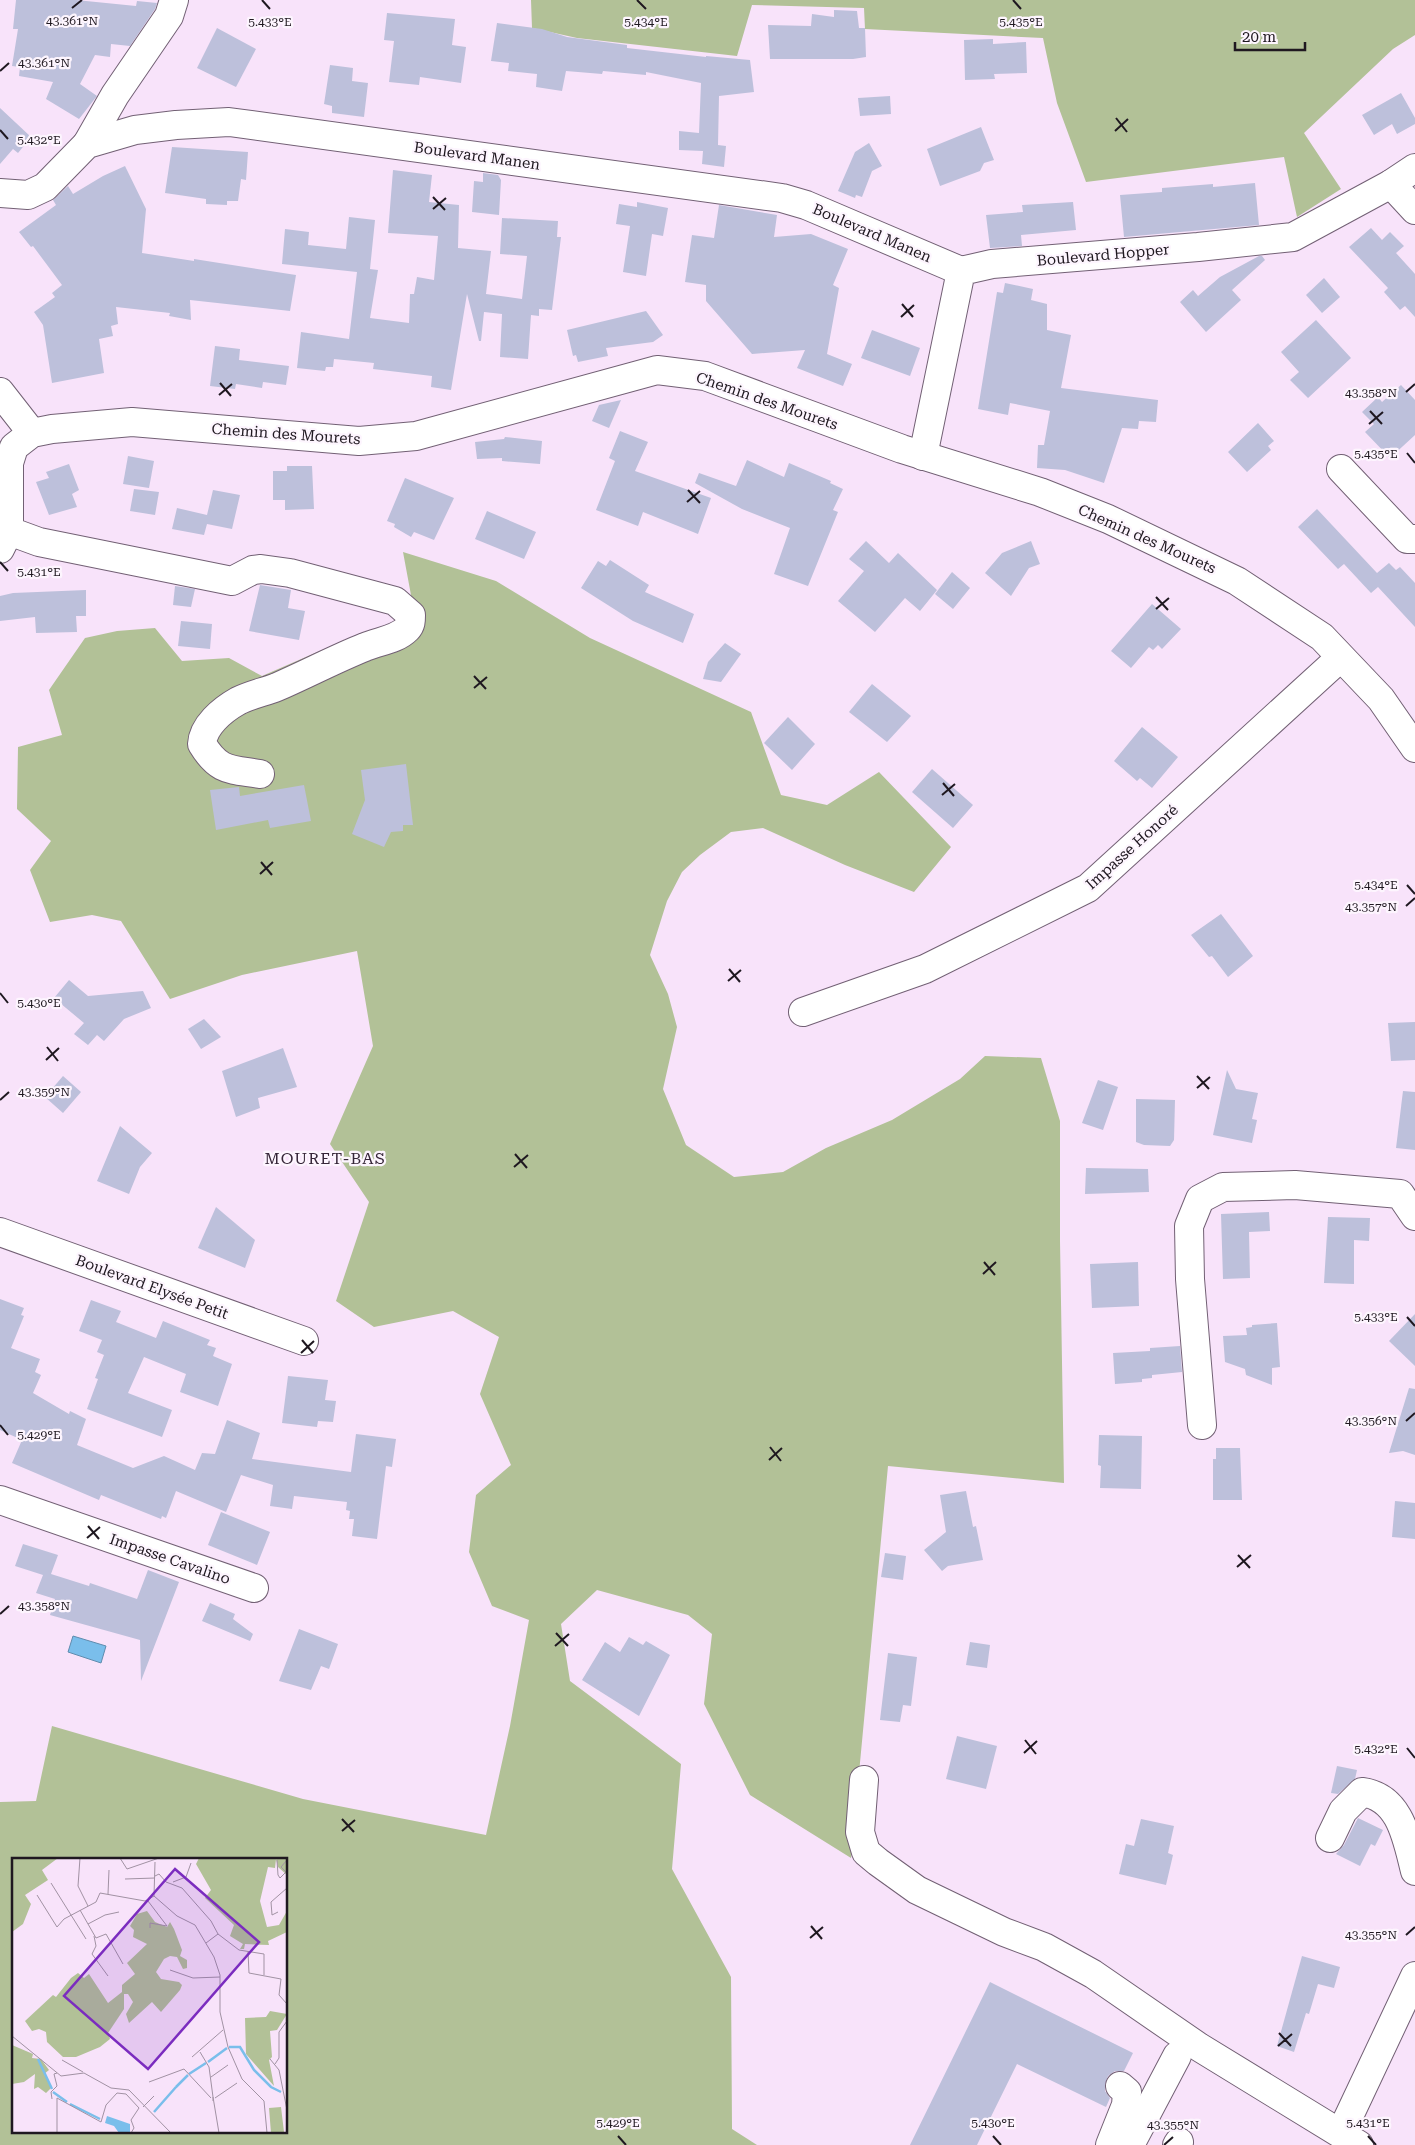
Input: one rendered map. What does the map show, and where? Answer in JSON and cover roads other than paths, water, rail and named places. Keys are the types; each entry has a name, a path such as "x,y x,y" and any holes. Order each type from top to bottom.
{"street":[{"path":"87,144 115,95 169,16 174,0"},
{"name":"Boulevard Manen","path":"0,193 28,195 45,187 87,144 135,130 176,125 229,122 782,198 806,205 961,271"},
{"name":"Boulevard Hopper","path":"961,271 992,264 1293,237 1391,184 1415,168"},
{"path":"1391,184 1415,210"},
{"path":"924,456 961,271"},
{"name":"Chemin des Mourets","path":"32,433 52,428 132,422 358,442 416,436 657,370 705,376 924,456 1040,492 1108,519 1237,580 1322,637 1381,699 1415,748"},
{"path":"0,392 32,433 14,448 9,463 4,540 40,542 232,581 253,570 261,569 290,573 395,602 411,615 411,622 408,628 399,635 365,647 276,687 238,701 209,725 202,737 202,744 216,763 226,768 260,774"},
{"path":"1341,469 1407,539 1415,539"},
{"name":"Impasse Honoré","path":"803,1012 925,970 1088,888 1340,658"},
{"path":"1202,1425 1190,1279 1188,1226 1200,1199 1223,1187 1295,1185 1324,1187 1400,1194 1415,1216"},
{"name":"Boulevard Elysée Petit","path":"0,1232 304,1341"},
{"name":"Impasse Cavalino","path":"0,1500 254,1588"},
{"path":"864,1780 860,1832 866,1852 878,1862 917,1890 1004,1932 1044,1947 1093,1974 1199,2047 1350,2139 1415,1976"},
{"path":"1330,1838 1342,1811 1362,1792 1374,1794 1389,1806 1401,1822 1415,1871"},
{"path":"1130,2145 1177,2056"},
{"path":"1110,2145 1126,2105 1127,2092 1120,2086"}],"water":[{"path":"73,1636 106,1646 101,1663 68,1652"}],"district":[{"name":"MOURET-BAS","path":"325,1158"}]}
